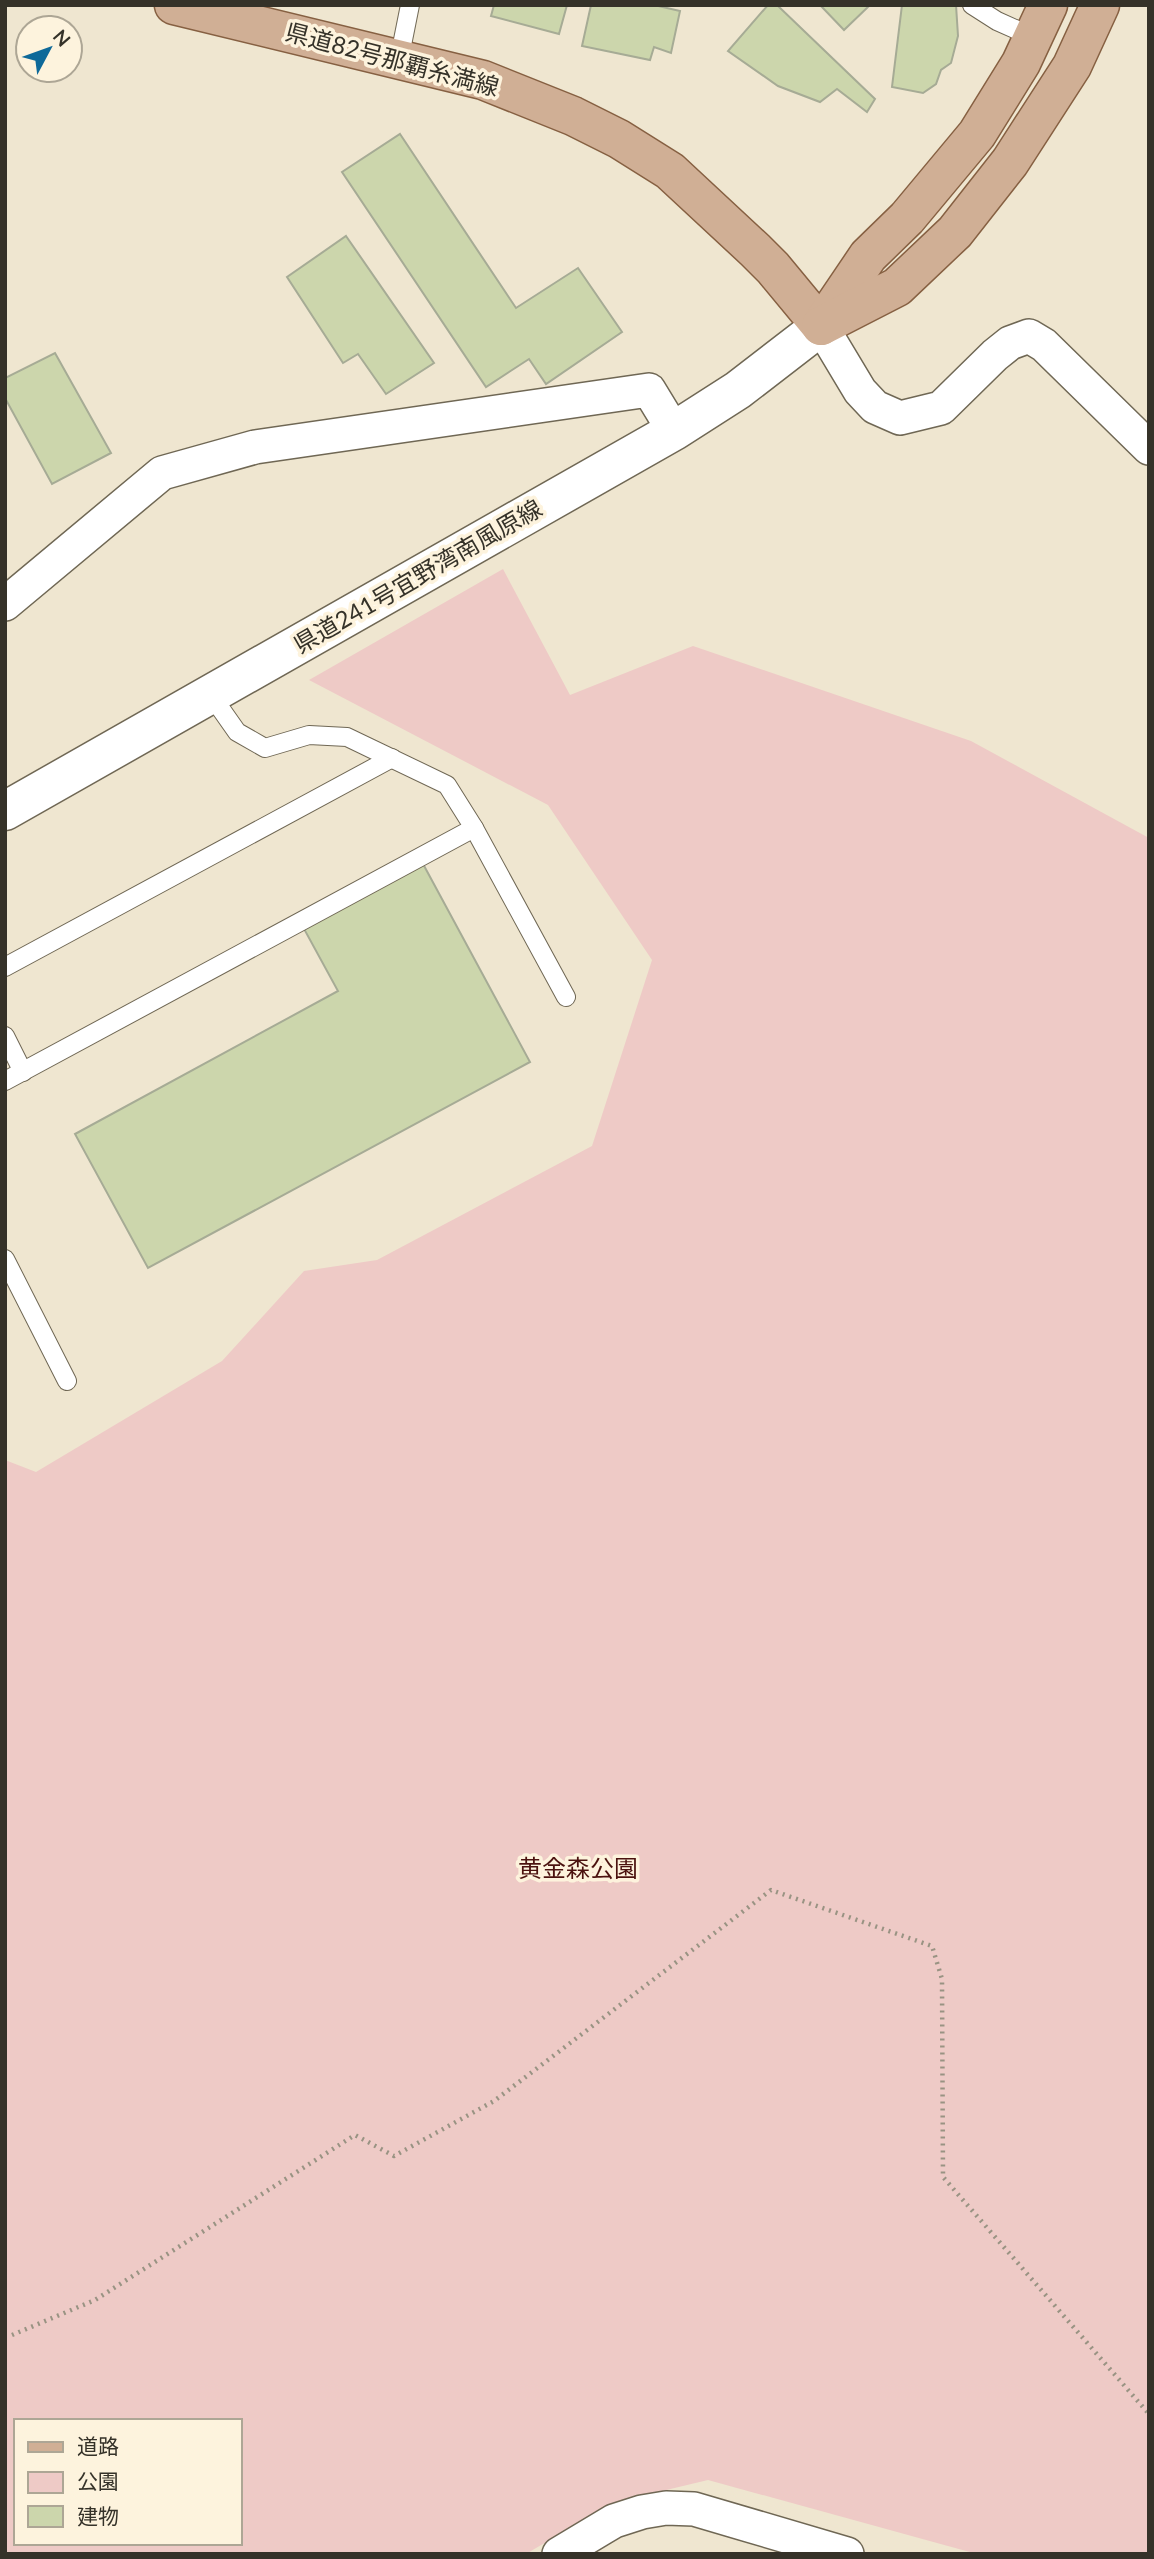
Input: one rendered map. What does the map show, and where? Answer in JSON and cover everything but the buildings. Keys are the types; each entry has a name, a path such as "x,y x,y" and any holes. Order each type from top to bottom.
{"main road":[{"name":"県道82号那覇糸満線","path":"174,5 483,80 573,116 620,139 670,171 755,250 821,326"},
{"path":"821,326 897,287 955,232 1010,162 1065,77 1100,5"},
{"path":"821,326 868,256 907,218 977,134 1021,63 1040,21"},
{"name":"県道241号宜野湾南風原線","path":"5,811 674,431 738,390 821,326"}],"street":[{"path":"821,326 860,391 875,407 900,418 941,408 995,355 1010,344 1029,336 1044,345 1149,448"},
{"path":"5,604 162,473 255,447 649,390 674,431"},
{"path":"559,2554 614,2521 666,2508 694,2508 847,2554"}],"lane":[{"path":"399,60 410,5"},
{"path":"972,5 998,21 1040,21"},
{"path":"211,695 237,732 265,748 309,735 348,737 447,785 474,828 566,997"},
{"path":"5,967 392,758"},
{"path":"5,1081 474,828"},
{"path":"5,1036 23,1072"},
{"path":"5,1259 66,1381"}],"path":[{"path":"5,2335 12,2335 95,2300 355,2135 394,2156 495,2101 771,1890 932,1946 942,1979 943,2177 1149,2414"}],"green space":[{"name":"黄金森公園","path":"503,569 570,695 693,646 971,741 1149,838 1149,2554 977,2554 708,2480 612,2503 526,2554 5,2554 5,1460 36,1472 222,1361 304,1271 377,1260 592,1146 652,960 548,805 309,680"}]}
